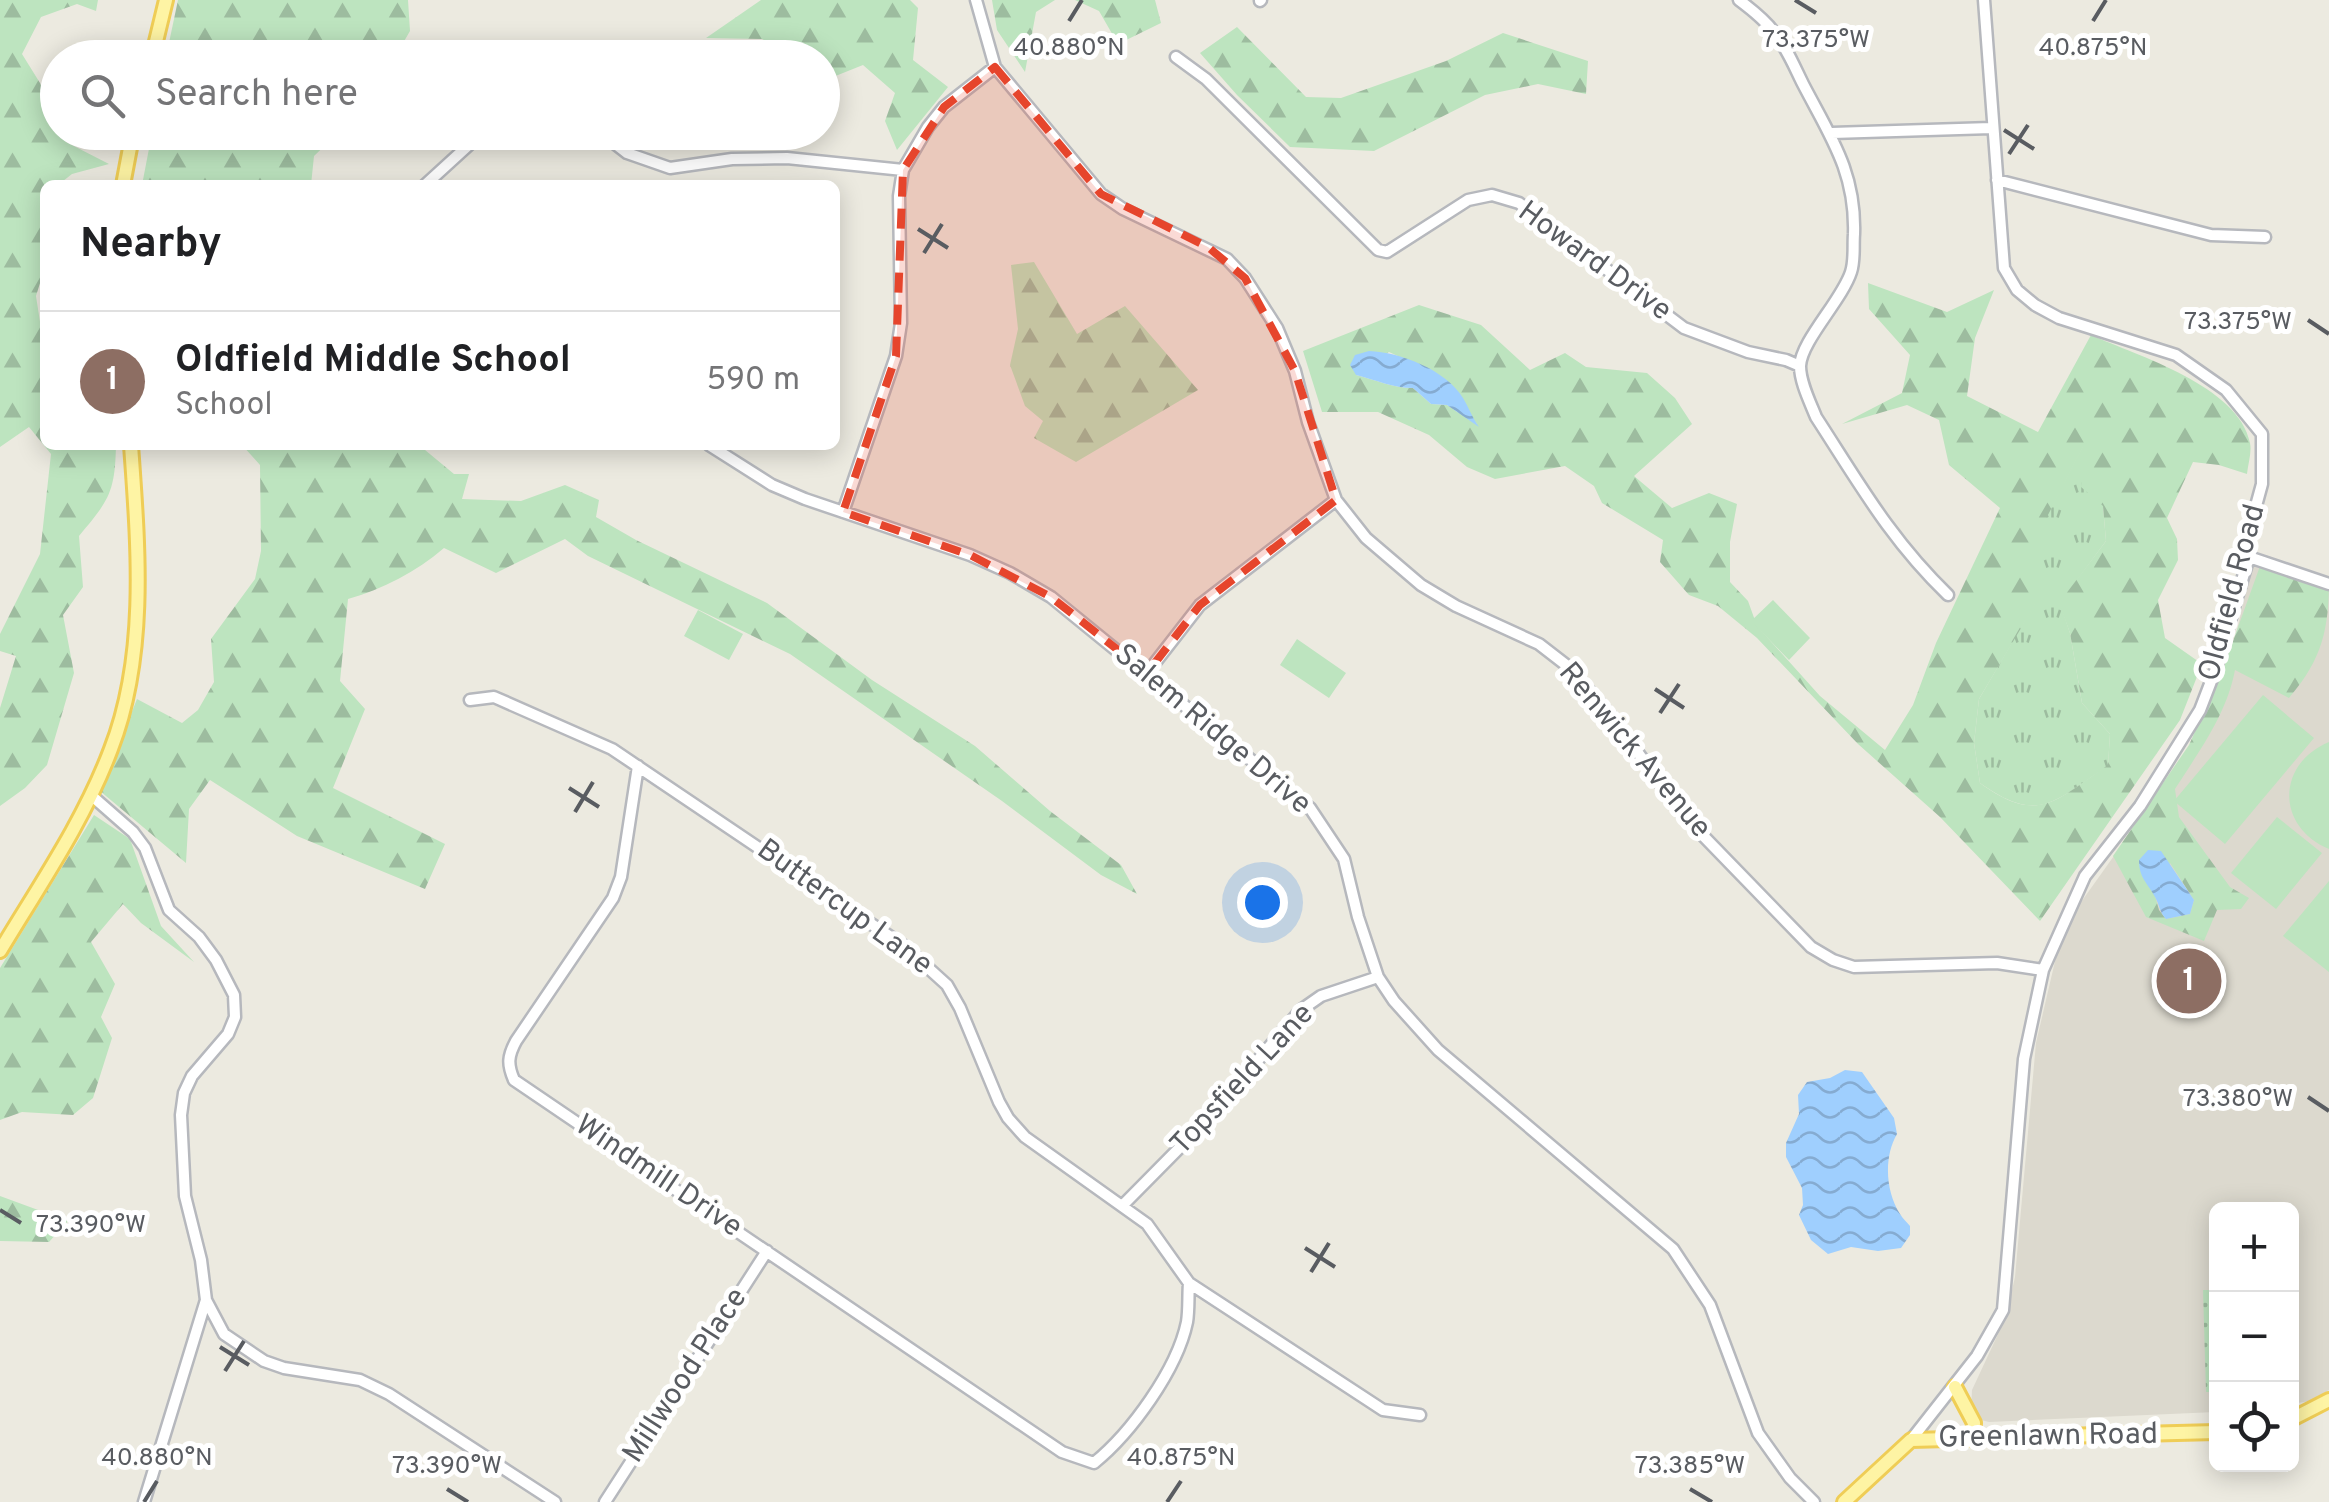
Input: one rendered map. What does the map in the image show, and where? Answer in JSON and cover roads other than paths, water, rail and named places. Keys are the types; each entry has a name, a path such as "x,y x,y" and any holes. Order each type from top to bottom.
{"main road":[{"path":"156,40 166,0"},
{"path":"125,180 130,150"},
{"path":"0,951 92,796 122,713 132,660 138,590 132,450"},
{"path":"1955,1388 1974,1423 1973,1437"},
{"path":"2299,1415 2329,1400"},
{"name":"Greenlawn Road","path":"1844,1502 1911,1440 2209,1432"}],"street":[{"name":"Renwick Avenue","path":"976,0 995,68 1101,194 1123,209 1227,258 1245,278 1277,328 1336,500 1366,538 1421,585 1456,606 1539,644 1570,668 1615,721 1683,815 1812,946 1833,960 1854,967 1997,963 2043,970"},
{"path":"1739,0 1774,32 1832,133 1844,162 1850,192 1853,267 1829,315 1805,350 1800,366 1816,417 1889,532 1911,560 1948,595"},
{"name":"Oldfield Road","path":"1911,1440 1978,1356 2002,1310 2024,1059 2043,970 2086,876 2140,806 2200,710 2216,671 2249,557 2248,535 2262,484 2262,434 2226,390 2176,354 2059,318 2035,305 2017,290 2004,268 1984,0"},
{"name":"Howard Drive","path":"1176,56 1222,94 1378,250 1387,252 1468,200 1492,195 1518,203 1684,328 1800,366"},
{"path":"843,512 896,356 901,323 902,170 944,107 995,68"},
{"path":"1832,133 1991,128"},
{"path":"430,180 463,150"},
{"path":"623,150 670,168 756,158 902,170"},
{"path":"1997,180 2211,235 2265,237"},
{"name":"Salem Ridge Drive","path":"716,450 772,485 970,554 1010,573 1050,597 1284,784 1320,821 1344,859 1378,977 1394,1001 1438,1050 1672,1249 1710,1305 1758,1433 1790,1478 1814,1502"},
{"path":"1147,672 1200,604 1336,500"},
{"path":"2249,557 2329,584"},
{"name":"Buttercup Lane","path":"470,700 494,697 549,720 638,766 904,946 947,985 1008,1118 1047,1156 1148,1224 1189,1283 1383,1410 1420,1415"},
{"name":"Windmill Drive","path":"638,766 621,877 613,898 516,1041 508,1068 514,1080 1062,1452 1094,1463 1112,1448 1169,1369 1188,1319 1189,1283"},
{"path":"92,796 133,832 145,848 169,910 199,937 234,995 235,1017 228,1034 192,1076 184,1093 182,1115 184,1196 201,1260 206,1300 224,1334 244,1350 284,1368 336,1374 374,1387 556,1502"},
{"name":"Topsfield Lane","path":"1122,1206 1204,1123 1301,1010 1322,996 1378,977"},
{"name":"Millwood Place","path":"605,1502 767,1251"},
{"path":"144,1502 206,1300"}],"water":[{"path":"1369,351 1408,359 1446,379 1463,398 1479,427 1447,405 1431,404 1413,388 1356,375 1350,365 1355,355"},
{"path":"2148,850 2161,851 2194,900 2190,914 2166,919 2164,916 2140,871 2139,860"},
{"path":"1845,1070 1862,1072 1894,1118 1897,1134 1888,1163 1889,1184 1895,1205 1910,1226 1910,1235 1901,1248 1878,1251 1851,1247 1828,1254 1811,1240 1799,1215 1802,1188 1786,1157 1786,1143 1799,1114 1798,1095 1807,1082 1830,1078"}],"place":[{"name":"Oldfield Middle School","path":"2189,981"}]}
